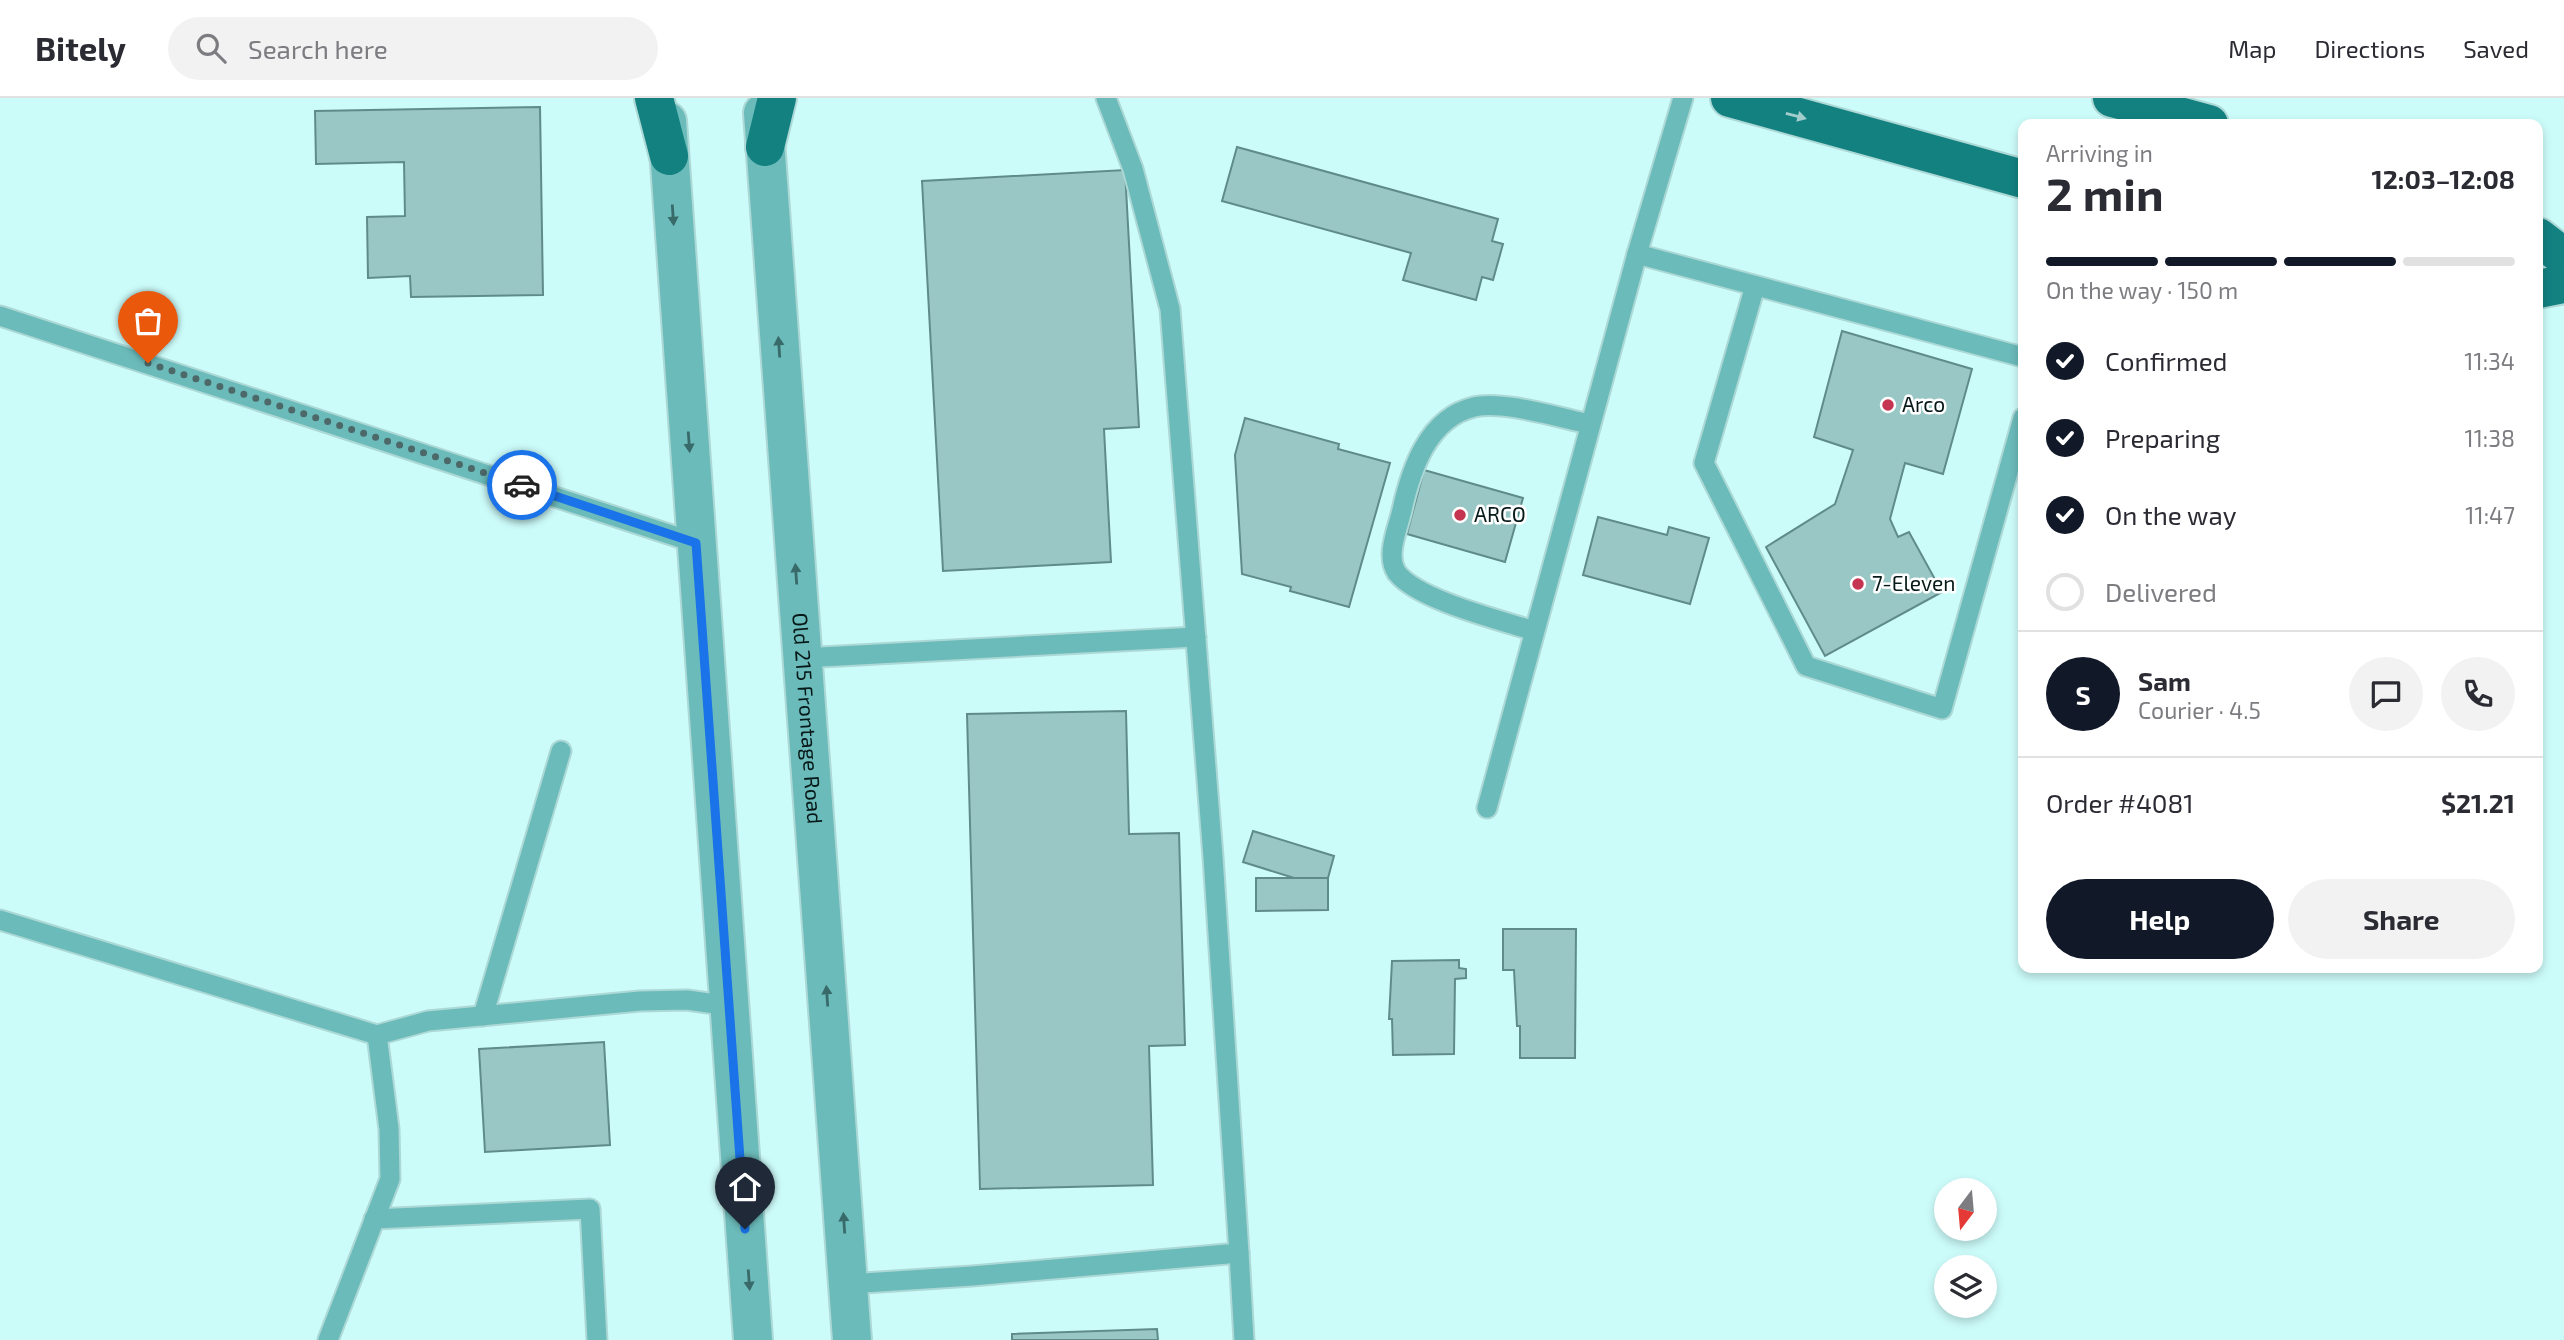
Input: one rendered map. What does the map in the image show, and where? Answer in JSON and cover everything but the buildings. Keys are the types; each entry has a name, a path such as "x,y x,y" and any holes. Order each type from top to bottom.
{"main road":[{"path":"654,98 669,156"},
{"path":"765,146 777,98"},
{"path":"1730,98 2018,178"},
{"path":"2112,98 2190,119"},
{"path":"2543,241 2564,257"},
{"path":"2543,288 2564,284"}],"street":[{"path":"665,98 753,1340"},
{"name":"Old 215 Frontage Road","path":"761,98 852,1340"}],"lane":[{"path":"1106,98 1133,169 1170,309 1213,857 1244,1340"},
{"path":"1487,808 1590,424 1683,98"},
{"path":"1637,254 2018,356"},
{"path":"1755,286 1704,463 1806,667 1942,709 2018,436"},
{"path":"0,309 8,318 696,543"},
{"path":"1534,631 1423,593 1397,572 1392,555 1409,475 1426,444 1446,418 1475,406 1500,406 1590,424"},
{"path":"802,658 1196,637"},
{"path":"483,1016 561,751"},
{"path":"0,920 377,1035 429,1021 640,1001 687,1000 730,1006"},
{"path":"328,1340 390,1179 389,1129 377,1035"},
{"path":"374,1219 590,1209 597,1340"},
{"path":"848,1283 972,1276 1238,1252"}],"way so far":[{"path":"148,363 522,485"}],"place":[{"name":"Arco","path":"1888,405"},
{"name":"ARCO","path":"1460,515"},
{"name":"7-Eleven","path":"1858,584"}],"route":[{"path":"522,485 696,543 745,1229"}]}
